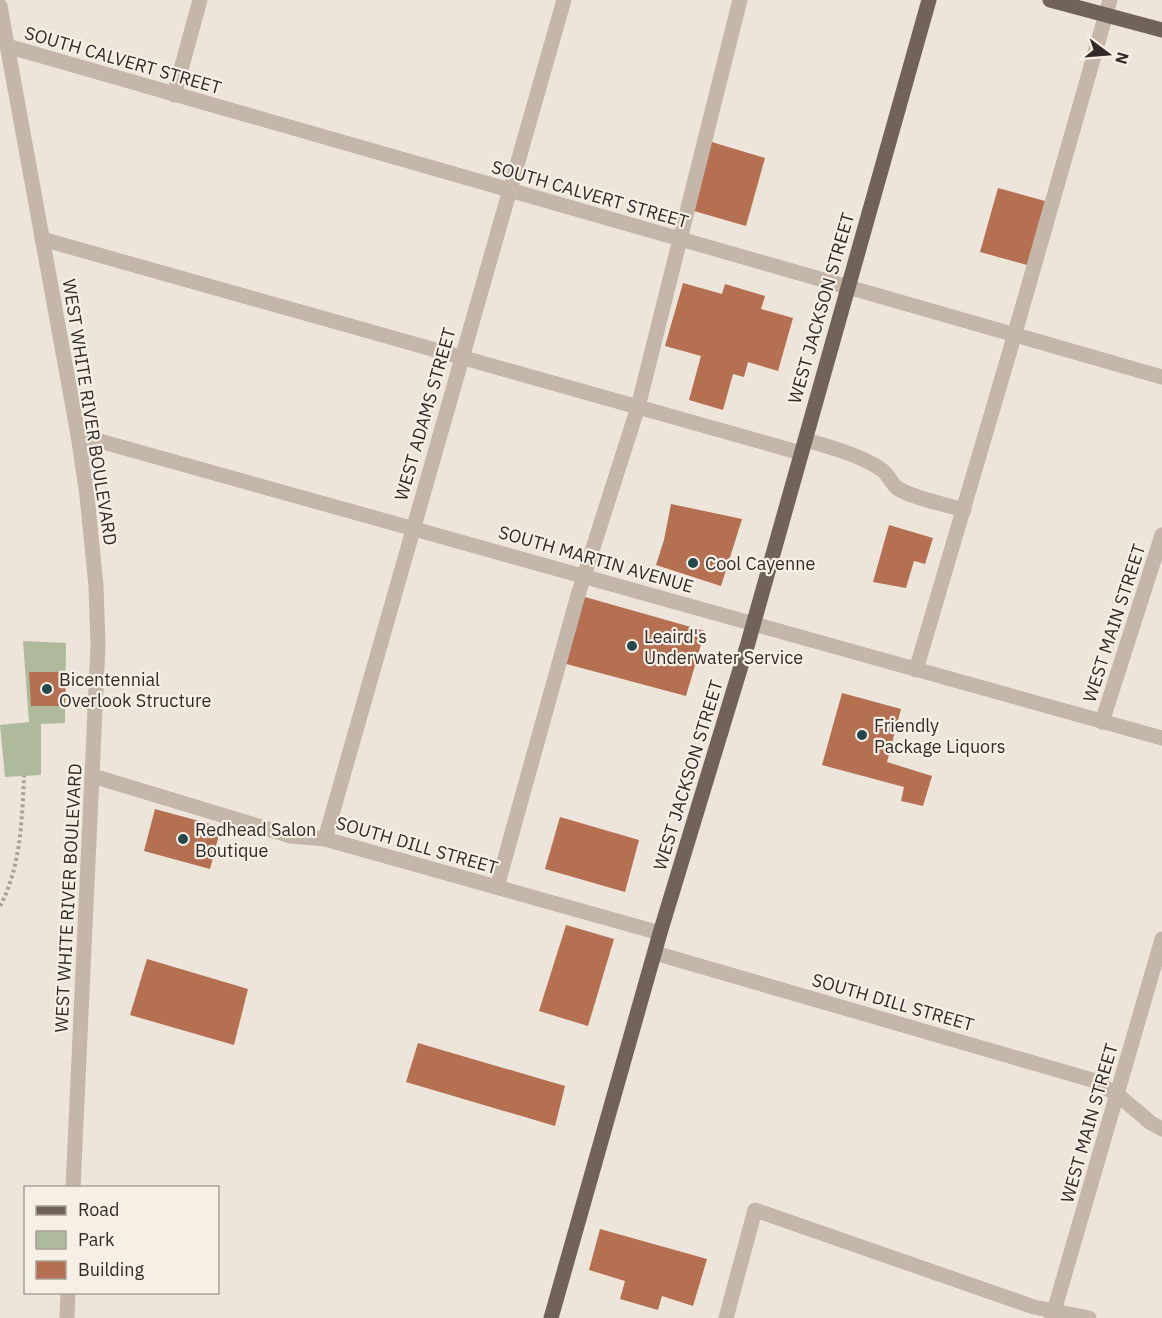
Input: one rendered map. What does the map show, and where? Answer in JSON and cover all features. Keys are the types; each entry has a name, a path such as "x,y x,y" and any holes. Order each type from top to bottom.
{"main road":[{"name":"WEST JACKSON STREET","path":"550,1318 660,933 753,624 929,0"},
{"path":"1050,0 1108,7 1162,30"}],"street":[{"path":"174,95 200,0"},
{"name":"WEST ADAMS STREET","path":"325,839 564,0"},
{"path":"497,887 584,575 638,407 740,0"},
{"name":"WEST WHITE RIVER BOULEVARD","path":"0,6 78,435 96,586 98,645 93,776 73,1186"},
{"path":"916,670 1108,7"},
{"name":"SOUTH CALVERT STREET","path":"7,46 1162,377"},
{"path":"42,239 638,407 803,446 826,446 875,465 885,472 897,488 964,510"},
{"name":"SOUTH MARTIN AVENUE","path":"78,435 1162,738"},
{"name":"WEST MAIN STREET","path":"1102,722 1159,558 1162,535"},
{"name":"SOUTH DILL STREET","path":"93,776 291,836 325,839 660,933"},
{"name":"WEST MAIN STREET","path":"1053,1314 1162,939"},
{"name":"SOUTH DILL STREET","path":"655,953 1092,1080 1118,1095 1151,1123 1162,1129"},
{"path":"726,1318 755,1210 1053,1314 1089,1318"},
{"path":"67,1318 68,1294"}],"path":[{"path":"0,906 6,894 16,855 22,819 24,776"}],"green space":[{"path":"23,641 66,643 65,723 41,724 41,775 5,777 0,725 29,722"}],"building":[{"path":"705,140 765,158 746,226 687,209"},
{"path":"998,188 1045,201 1027,265 980,252"},
{"path":"683,283 722,294 725,284 765,296 761,309 793,318 778,371 748,362 744,377 733,374 723,410 689,400 701,356 665,346"},
{"path":"671,504 742,519 721,586 656,565"},
{"path":"889,525 933,538 925,564 914,561 906,588 873,582"},
{"name":"Leaird's Underwater Service","path":"578,595 705,631 686,696 559,662"},
{"name":"Bicentennial Overlook Structure","path":"29,672 66,672 65,706 31,706"},
{"name":"Friendly Package Liquors","path":"842,693 901,709 887,762 932,776 923,806 901,801 904,787 822,765"},
{"name":"Redhead Salon Boutique","path":"155,809 221,827 210,869 144,851"},
{"path":"560,817 639,840 625,892 545,869"},
{"path":"566,925 614,939 588,1026 539,1011"},
{"path":"147,959 248,989 234,1045 130,1015"},
{"path":"418,1043 565,1086 555,1126 406,1082"},
{"path":"600,1229 707,1259 693,1306 662,1296 658,1310 620,1299 625,1281 589,1270"}],"place":[{"name":"Cool Cayenne","path":"693,563"},
{"name":"Leaird's Underwater Service","path":"632,646"},
{"name":"Bicentennial Overlook Structure","path":"47,689"},
{"name":"Friendly Package Liquors","path":"862,735"},
{"name":"Redhead Salon Boutique","path":"183,839"}]}
